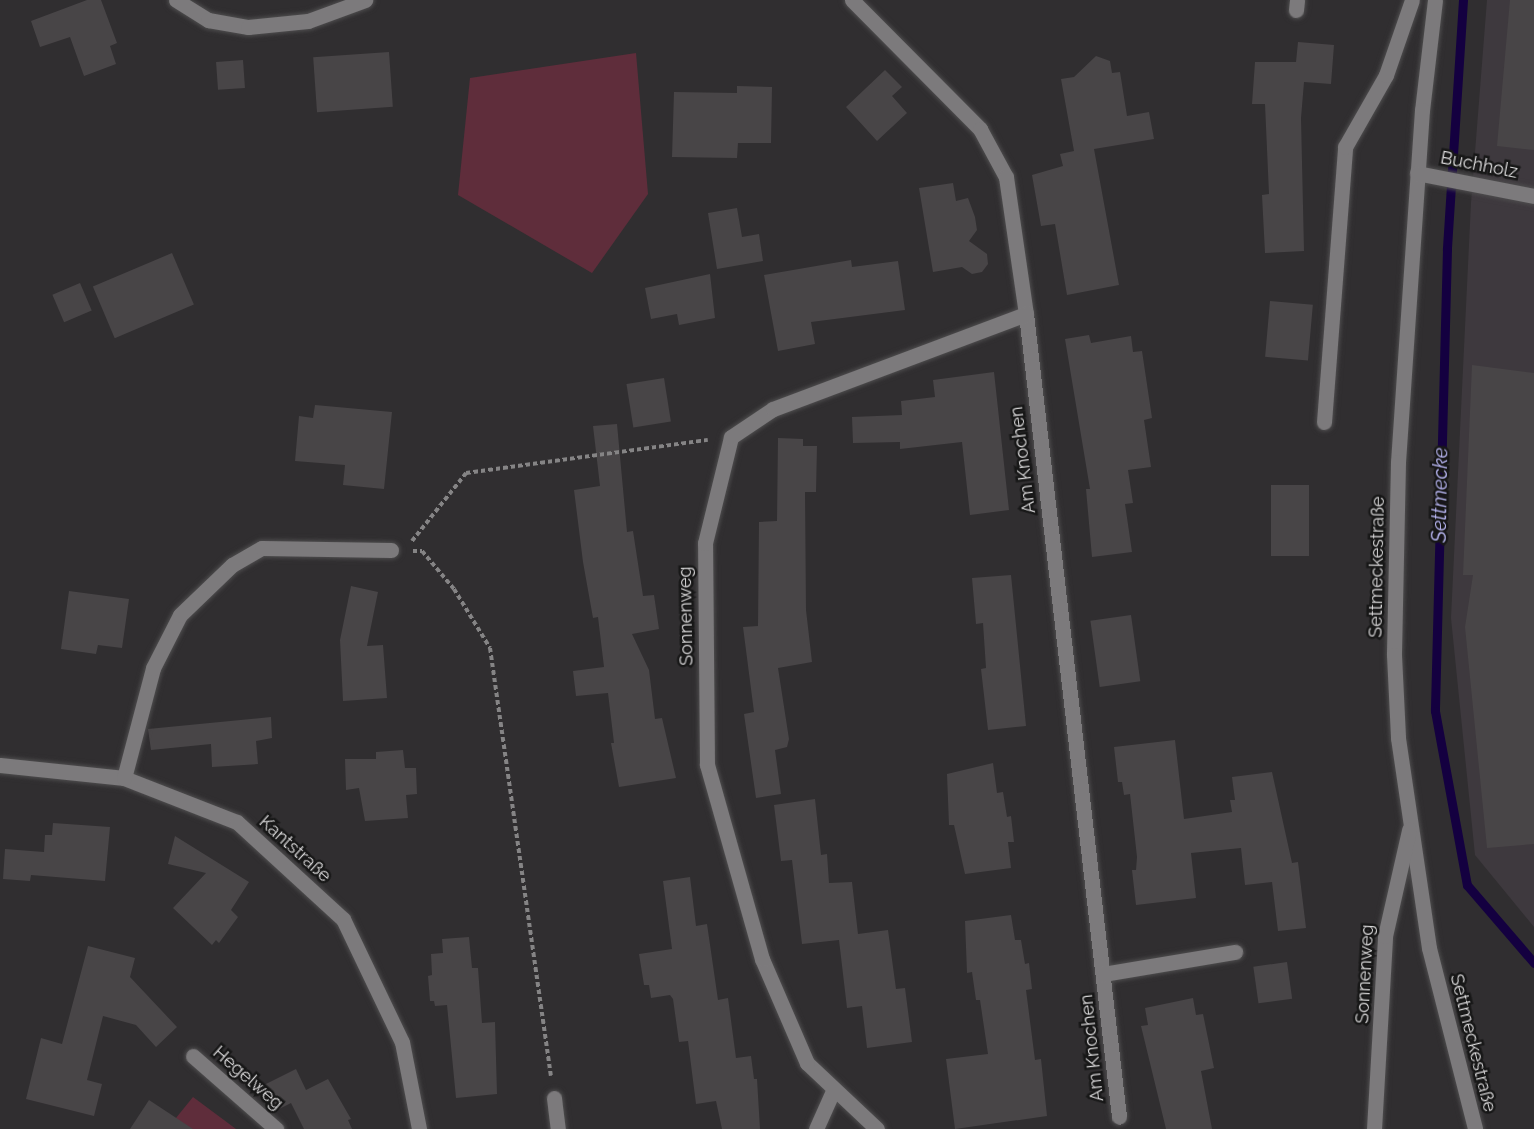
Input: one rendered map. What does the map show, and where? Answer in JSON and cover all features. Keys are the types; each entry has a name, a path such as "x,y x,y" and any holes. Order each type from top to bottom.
{"street":[{"path":"176,0 208,20 249,27 308,21 365,0"},
{"name":"Am Knochen","path":"852,0 980,129 1005,177 1026,314 1119,1117"},
{"path":"1324,422 1345,147 1386,75 1412,0"},
{"name":"Settmeckestraße","path":"1435,0 1417,173 1398,462 1394,655 1398,738 1429,948 1475,1129"},
{"name":"Buchholz","path":"1417,173 1534,196"},
{"path":"731,437 773,409 1026,314"},
{"name":"Sonnenweg","path":"731,437 705,543 707,765 774,990 807,1063 833,1091 877,1129"},
{"path":"124,778 153,668 180,615 232,565 262,548 397,550"},
{"name":"Kantstraße","path":"0,765 124,778 237,822 343,919 402,1042 419,1129"},
{"name":"Sonnenweg","path":"1374,1129 1385,936 1411,824"},
{"name":"Am Knochen","path":"1103,974 1235,952"},
{"name":"Hegelweg","path":"194,1056 276,1129"},
{"path":"816,1129 833,1091"},
{"path":"554,1098 558,1129"}],"path":[{"path":"397,550 466,473 731,437"},
{"path":"397,550 422,551 454,589 490,648 554,1098"}],"shaded area":[{"path":"1487,0 1534,0 1534,927 1475,855 1451,618 1471,203"},
{"path":"636,53 648,194 592,273 458,195 470,78"},
{"path":"193,1097 236,1129 167,1129"}],"building":[{"path":"87,0 101,0 117,43 110,46 116,64 84,76 70,37 40,47 31,21"},
{"path":"1510,0 1534,0 1534,150 1497,146"},
{"path":"1298,42 1334,45 1331,84 1304,82 1301,118 1304,251 1265,253 1262,195 1269,194 1265,104 1252,104 1255,62 1296,62"},
{"path":"389,52 393,107 317,112 313,57"},
{"path":"1096,56 1110,61 1112,73 1120,72 1127,116 1149,112 1154,139 1094,149 1119,285 1067,295 1055,224 1041,226 1032,175 1063,166 1060,154 1074,151 1061,79 1074,77"},
{"path":"243,60 245,88 218,90 216,62"},
{"path":"885,70 902,87 892,96 907,113 877,141 846,107"},
{"path":"737,86 772,87 771,143 738,143 737,158 672,157 674,92 737,93"},
{"path":"953,183 956,201 968,198 975,217 977,230 969,241 987,254 988,264 982,272 972,274 962,267 933,272 919,188"},
{"path":"737,208 742,237 759,234 763,261 717,269 708,213"},
{"path":"172,253 194,305 115,338 93,287"},
{"path":"851,260 852,267 898,261 905,310 811,322 815,344 778,351 764,275"},
{"path":"710,274 715,318 679,325 677,314 651,319 645,288"},
{"path":"80,283 92,311 64,322 52,295"},
{"path":"1270,301 1313,305 1308,361 1265,357"},
{"path":"1089,335 1091,343 1131,336 1133,352 1142,351 1152,418 1144,420 1151,467 1128,470 1133,503 1125,504 1132,552 1092,557 1086,489 1090,489 1065,339"},
{"path":"1472,365 1534,373 1534,844 1487,848 1465,627 1473,575 1463,575"},
{"path":"994,372 1009,510 970,515 962,442 900,449 900,442 853,443 852,417 902,415 901,401 935,397 933,380"},
{"path":"664,378 671,421 633,427 626,384"},
{"path":"315,405 392,412 384,489 343,485 345,465 295,461 299,416 313,418"},
{"path":"617,424 627,532 633,531 643,596 654,595 659,629 632,634 649,670 655,719 662,718 676,778 619,787 611,743 614,743 608,693 576,696 573,671 604,667 598,617 593,618 583,562 574,490 600,486 593,426"},
{"path":"778,438 803,439 803,446 817,446 816,492 805,492 806,610 812,662 778,668 789,739 787,747 775,750 781,794 756,798 744,714 754,712 743,627 758,626 759,522 777,521"},
{"path":"1271,485 1309,485 1309,556 1271,556"},
{"path":"1011,575 1026,726 988,730 981,669 986,668 983,623 976,624 972,578"},
{"path":"351,586 378,592 367,646 383,645 387,698 343,701 340,640"},
{"path":"69,591 129,599 122,648 98,645 96,654 61,649"},
{"path":"1131,615 1140,681 1100,687 1090,621"},
{"path":"271,717 272,738 256,741 258,764 212,767 211,744 151,750 148,729"},
{"path":"1175,740 1184,819 1232,812 1230,800 1235,800 1232,777 1272,772 1292,863 1298,862 1306,928 1278,931 1272,882 1245,885 1241,848 1191,853 1196,898 1136,905 1132,870 1136,870 1137,857 1130,794 1124,795 1122,782 1118,782 1114,747"},
{"path":"403,750 405,768 416,768 417,794 406,795 408,818 365,821 359,788 346,790 345,759 376,759 376,752"},
{"path":"993,763 997,793 1003,792 1007,817 1011,816 1014,842 1008,842 1011,868 965,874 954,825 949,825 947,774"},
{"path":"815,799 821,855 827,854 829,883 852,882 858,934 888,930 896,989 905,988 912,1042 867,1048 862,1006 847,1008 839,940 802,944 792,860 781,861 774,805"},
{"path":"53,823 110,827 105,881 31,875 30,881 3,879 5,849 44,852 45,835 52,835"},
{"path":"175,836 249,882 231,910 238,917 219,943 216,940 212,945 173,908 206,873 168,864"},
{"path":"690,877 696,926 707,924 718,1000 728,998 736,1058 751,1056 754,1079 757,1079 760,1129 722,1129 716,1101 696,1104 688,1041 679,1042 673,999 670,995 651,998 649,985 644,985 639,954 672,949 663,881"},
{"path":"1011,915 1015,940 1021,940 1025,964 1029,963 1032,989 1026,990 1035,1060 1041,1059 1047,1116 955,1129 946,1059 988,1054 980,1000 976,1000 972,972 967,973 965,921"},
{"path":"469,937 472,968 478,968 482,1023 495,1022 497,1094 456,1098 447,1005 435,1006 434,1001 430,1001 428,976 432,975 431,954 443,953 442,939"},
{"path":"88,946 135,958 130,977 177,1027 156,1047 136,1025 103,1016 87,1080 102,1084 94,1116 26,1099 41,1038 62,1044"},
{"path":"1287,962 1292,999 1258,1003 1253,967"},
{"path":"1193,998 1196,1015 1203,1014 1214,1068 1201,1071 1212,1129 1166,1129 1141,1026 1148,1025 1145,1008"},
{"path":"296,1069 306,1090 328,1079 351,1119 348,1120 352,1129 304,1129 291,1103 277,1110 264,1085"},
{"path":"149,1100 193,1129 130,1129"}],"waterway":[{"name":"Settmecke","path":"1463,0 1447,249 1435,711 1467,885 1534,963"}]}
